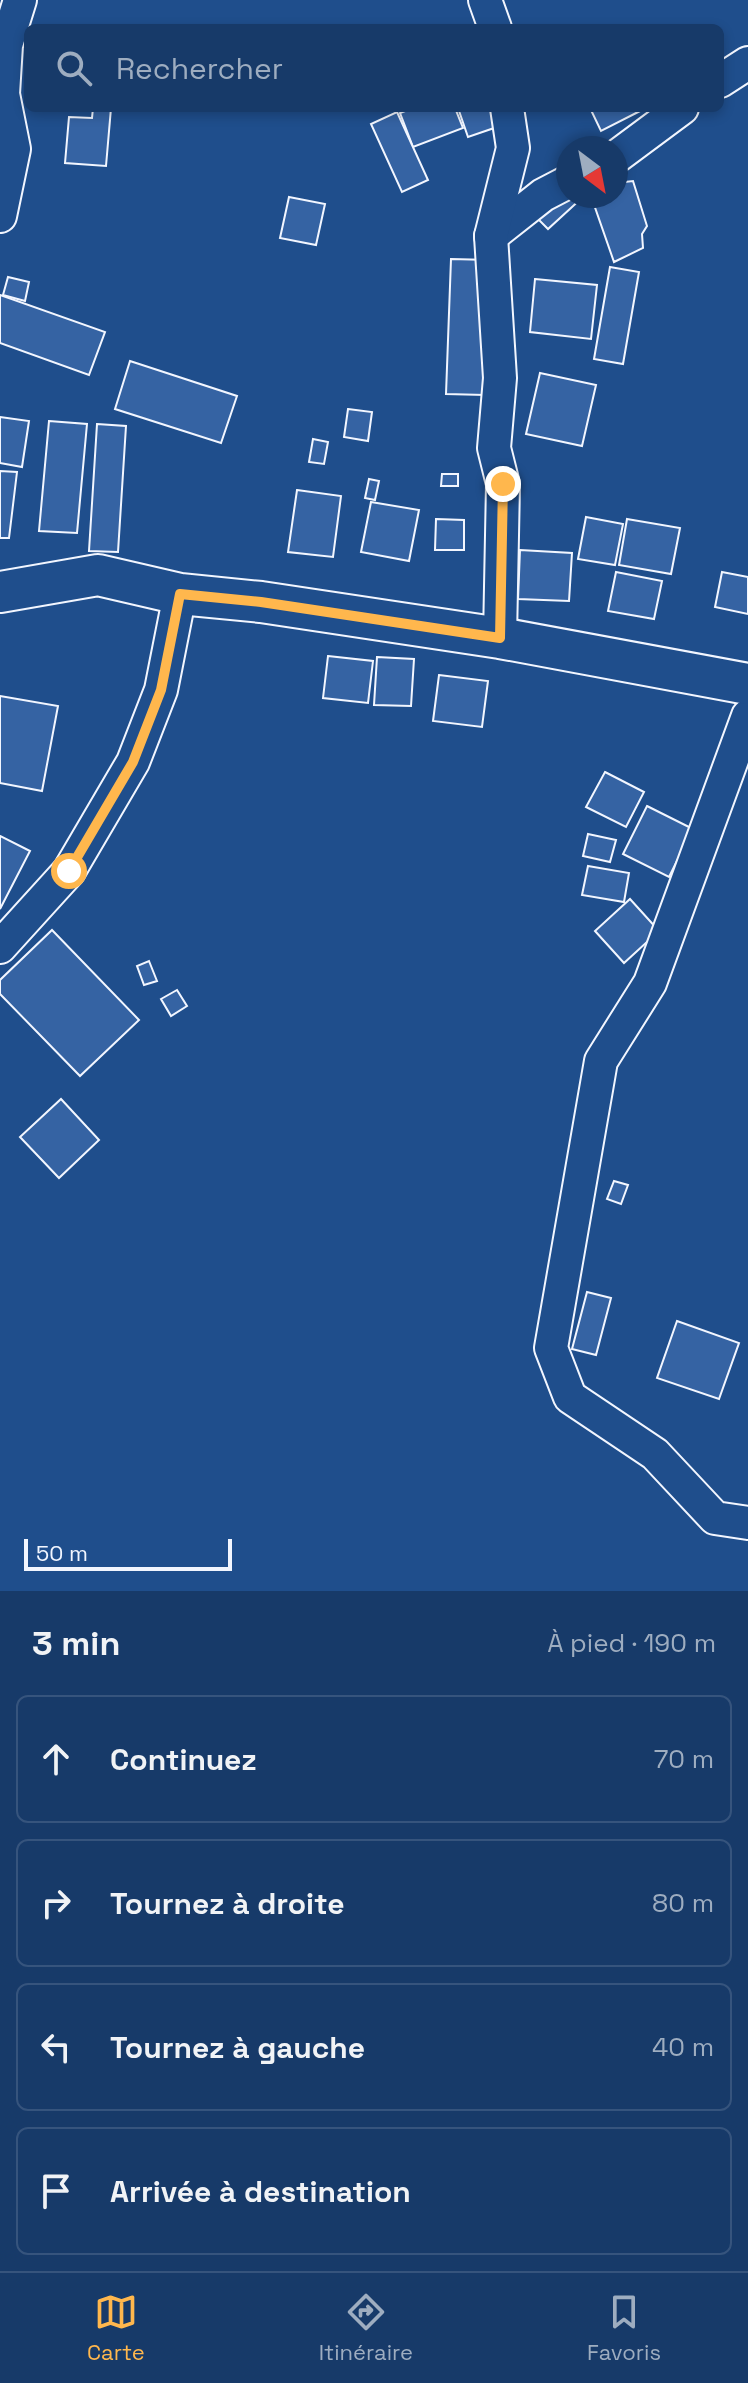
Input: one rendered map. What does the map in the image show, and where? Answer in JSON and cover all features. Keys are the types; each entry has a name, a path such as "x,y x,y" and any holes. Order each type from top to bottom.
{"main road":[{"path":"0,592 98,575 180,594 261,602 500,638 748,684"}],"street":[{"path":"0,216 14,149 1,94 6,45 20,0"},
{"path":"485,0 494,24"},
{"path":"724,78 748,63"},
{"path":"500,638 503,484 494,448 500,378 491,236 513,148 508,112"},
{"path":"628,148 677,112"},
{"path":"491,236 556,188"},
{"path":"0,947 69,871 133,762 161,690 180,594"},
{"path":"748,716 650,983 601,1061 551,1348 570,1397 655,1454 715,1518 748,1523"}],"building":[{"path":"93,112 111,112 106,166 65,163 69,117 92,118"},
{"path":"397,112 428,180 402,192 371,124"},
{"path":"457,112 463,128 413,147 400,113"},
{"path":"459,112 492,112 497,127 468,137"},
{"path":"592,112 638,112 601,131"},
{"path":"633,181 647,226 642,234 643,248 614,262 595,208 628,208 628,182"},
{"path":"289,197 325,204 316,245 280,238"},
{"path":"556,204 556,208 571,208 548,229 536,217"},
{"path":"451,259 490,260 485,395 446,394"},
{"path":"610,267 639,272 623,364 594,359"},
{"path":"8,277 29,282 25,301 3,295"},
{"path":"535,279 597,285 591,339 530,332"},
{"path":"0,295 105,332 89,375 0,343"},
{"path":"130,361 237,396 221,443 115,409"},
{"path":"540,373 596,385 582,446 526,434"},
{"path":"348,409 372,412 368,441 344,437"},
{"path":"0,417 29,421 22,467 0,463"},
{"path":"49,421 87,424 77,533 39,531"},
{"path":"97,424 126,426 118,552 89,551"},
{"path":"313,439 328,442 324,464 309,462"},
{"path":"0,471 17,472 9,538 0,538"},
{"path":"442,474 458,474 458,486 441,486"},
{"path":"369,479 379,481 375,500 365,498"},
{"path":"297,490 341,496 333,557 288,552"},
{"path":"371,502 419,510 409,561 361,552"},
{"path":"586,517 623,524 615,565 578,559"},
{"path":"436,519 464,520 464,550 435,550"},
{"path":"627,519 680,528 671,574 619,565"},
{"path":"520,550 572,553 569,601 518,599"},
{"path":"616,572 662,581 654,619 608,611"},
{"path":"722,572 748,577 748,614 715,607"},
{"path":"328,656 373,661 368,703 323,698"},
{"path":"377,657 414,659 411,706 374,705"},
{"path":"439,675 488,681 482,727 433,721"},
{"path":"0,696 58,706 42,791 0,783"},
{"path":"605,772 644,792 626,827 586,807"},
{"path":"647,806 693,829 669,877 623,854"},
{"path":"588,834 616,840 610,862 583,856"},
{"path":"0,836 30,851 0,909"},
{"path":"588,866 629,873 624,902 582,895"},
{"path":"630,899 659,931 624,963 595,931"},
{"path":"52,930 139,1020 80,1076 0,994 0,980"},
{"path":"149,961 157,981 144,985 137,966"},
{"path":"177,990 187,1006 171,1016 161,999"},
{"path":"61,1099 99,1140 59,1178 20,1137"},
{"path":"614,1181 628,1185 621,1204 607,1199"},
{"path":"587,1292 611,1298 596,1355 572,1349"},
{"path":"677,1321 739,1343 719,1399 657,1378"}],"route":[{"path":"69,871 133,762 161,690 180,594 261,602 500,638 503,484"}]}
